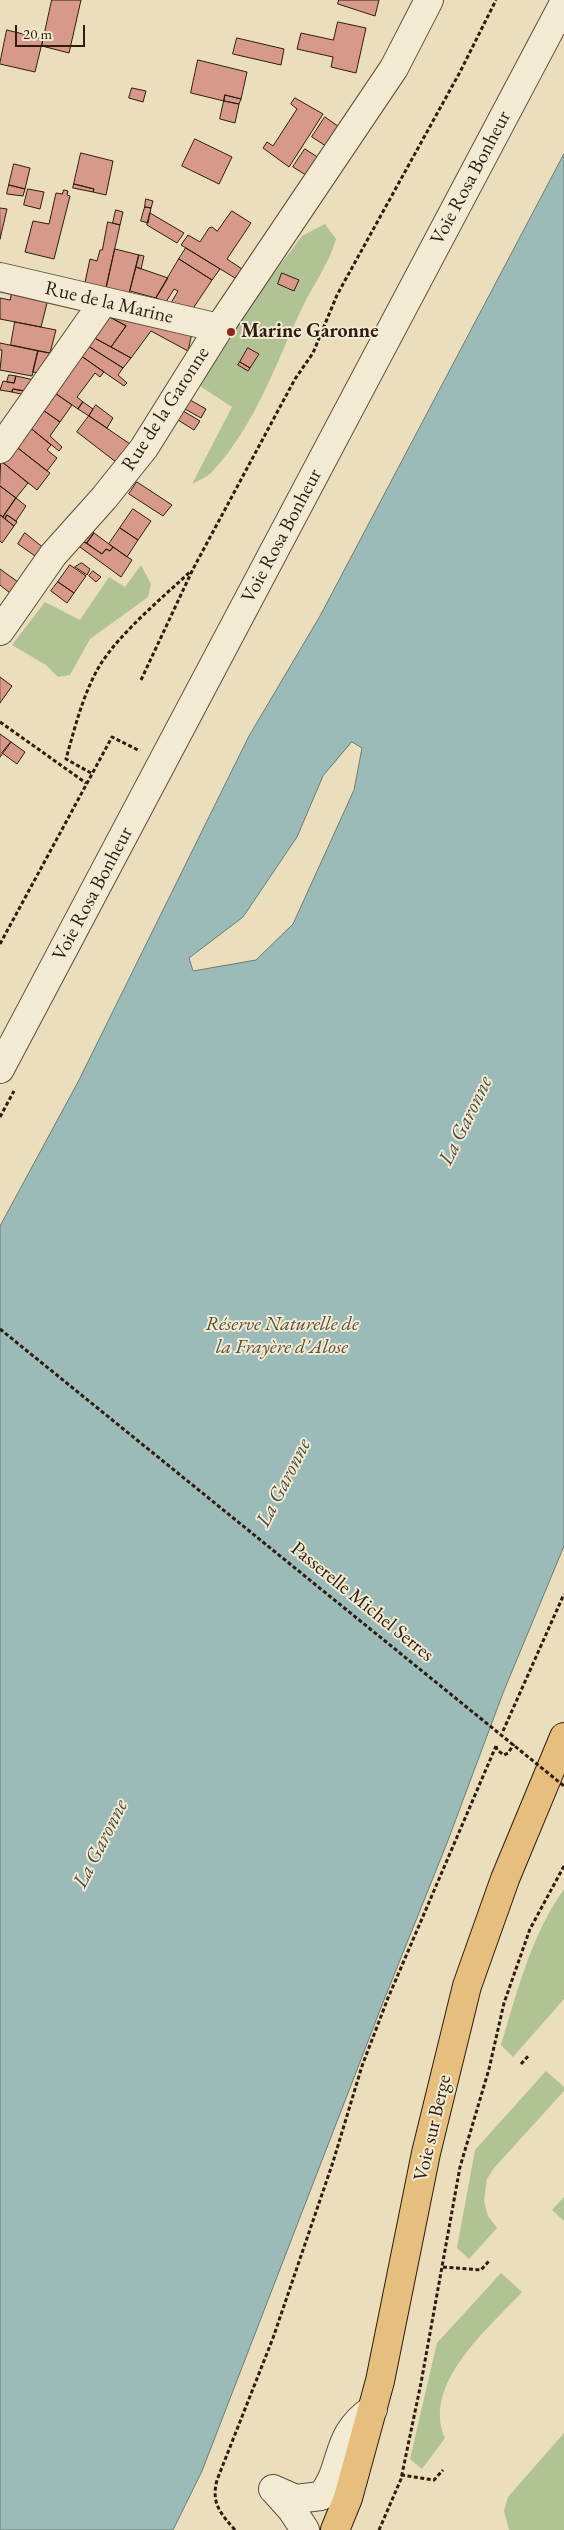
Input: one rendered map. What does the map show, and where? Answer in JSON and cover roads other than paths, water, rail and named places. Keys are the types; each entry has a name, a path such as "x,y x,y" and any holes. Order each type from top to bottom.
{"main road":[{"name":"Voie sur Berge","path":"335,2530 348,2498 380,2381 426,2153 467,1986 505,1879 564,1737"}],"street":[{"name":"Rue de la Garonne","path":"0,630 53,555 104,498 144,448 219,328 394,68 429,0"},
{"name":"Voie Rosa Bonheur","path":"0,1069 564,3"},
{"name":"Rue de la Marine","path":"0,277 219,328"},
{"path":"0,449 104,301"},
{"path":"305,2530 292,2510 273,2489 296,2499 320,2496 326,2490 352,2426 373,2409"}],"water":[{"name":"Réserve Naturelle de la Frayère d'Alose","path":"564,154 564,1546 503,1693 447,1843 382,2005 202,2471 173,2530 0,2530 0,1226 78,1082 249,736 320,616","holes":["352,742 362,748 354,790 293,924 256,960 193,971 189,958 243,917 297,837 323,776"]}],"place":[{"name":"Marine Garonne","path":"231,332"}],"water label":[{"name":"La Garonne","path":"466,1121"},
{"name":"La Garonne","path":"284,1483"},
{"name":"La Garonne","path":"101,1844"}]}
